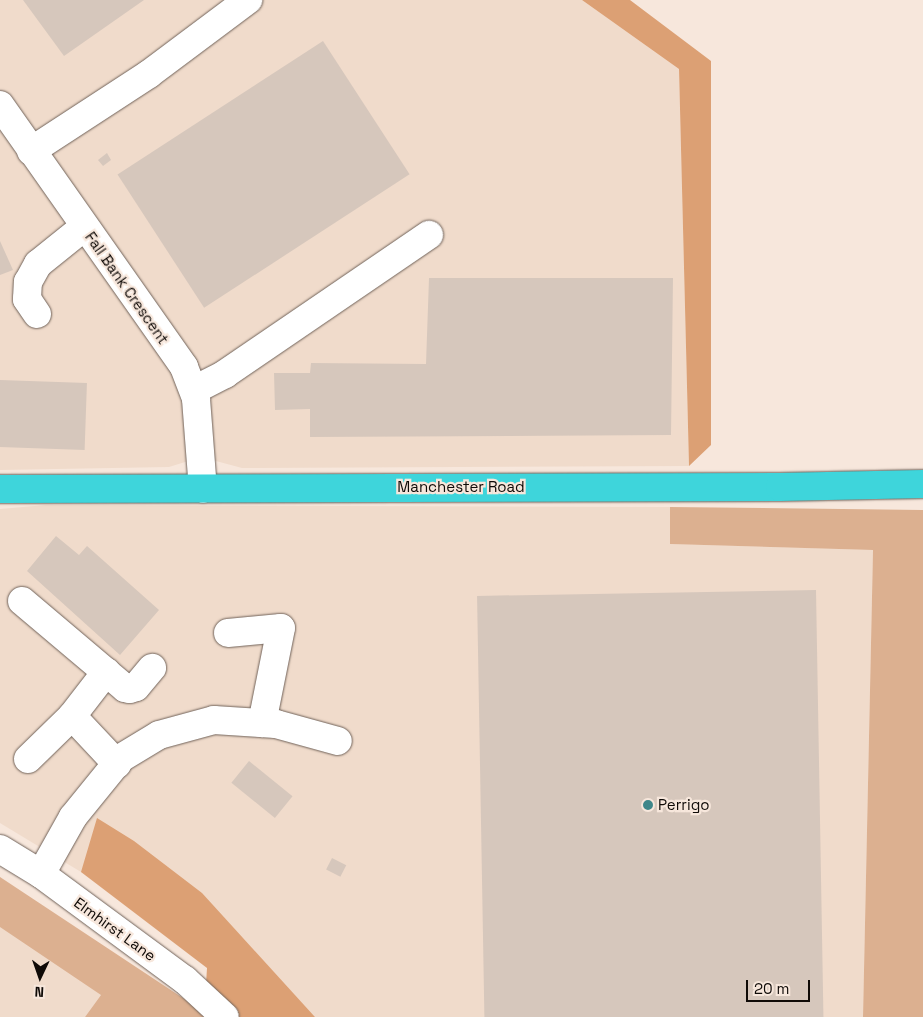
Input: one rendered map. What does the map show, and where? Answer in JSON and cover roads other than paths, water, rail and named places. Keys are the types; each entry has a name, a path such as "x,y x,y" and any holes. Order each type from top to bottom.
{"highway":[{"name":"Manchester Road","path":"0,489 780,487 923,484"}],"street":[{"path":"31,151 149,74 248,0"},
{"name":"Fall Bank Crescent","path":"3,116 31,151 184,367 196,399 203,489"},
{"path":"37,314 27,299 28,282 38,264 84,226"},
{"path":"194,390 224,374 429,235"},
{"path":"22,601 125,688 136,687 152,668"},
{"path":"228,633 281,628 262,723"},
{"path":"28,759 72,716 106,672"},
{"path":"72,716 117,764"},
{"path":"41,874 73,817 121,758 159,735 214,720 276,724 338,741"},
{"name":"Elmhirst Lane","path":"0,849 41,874 185,980 225,1017"}],"place":[{"name":"Perrigo","path":"648,805"}]}
